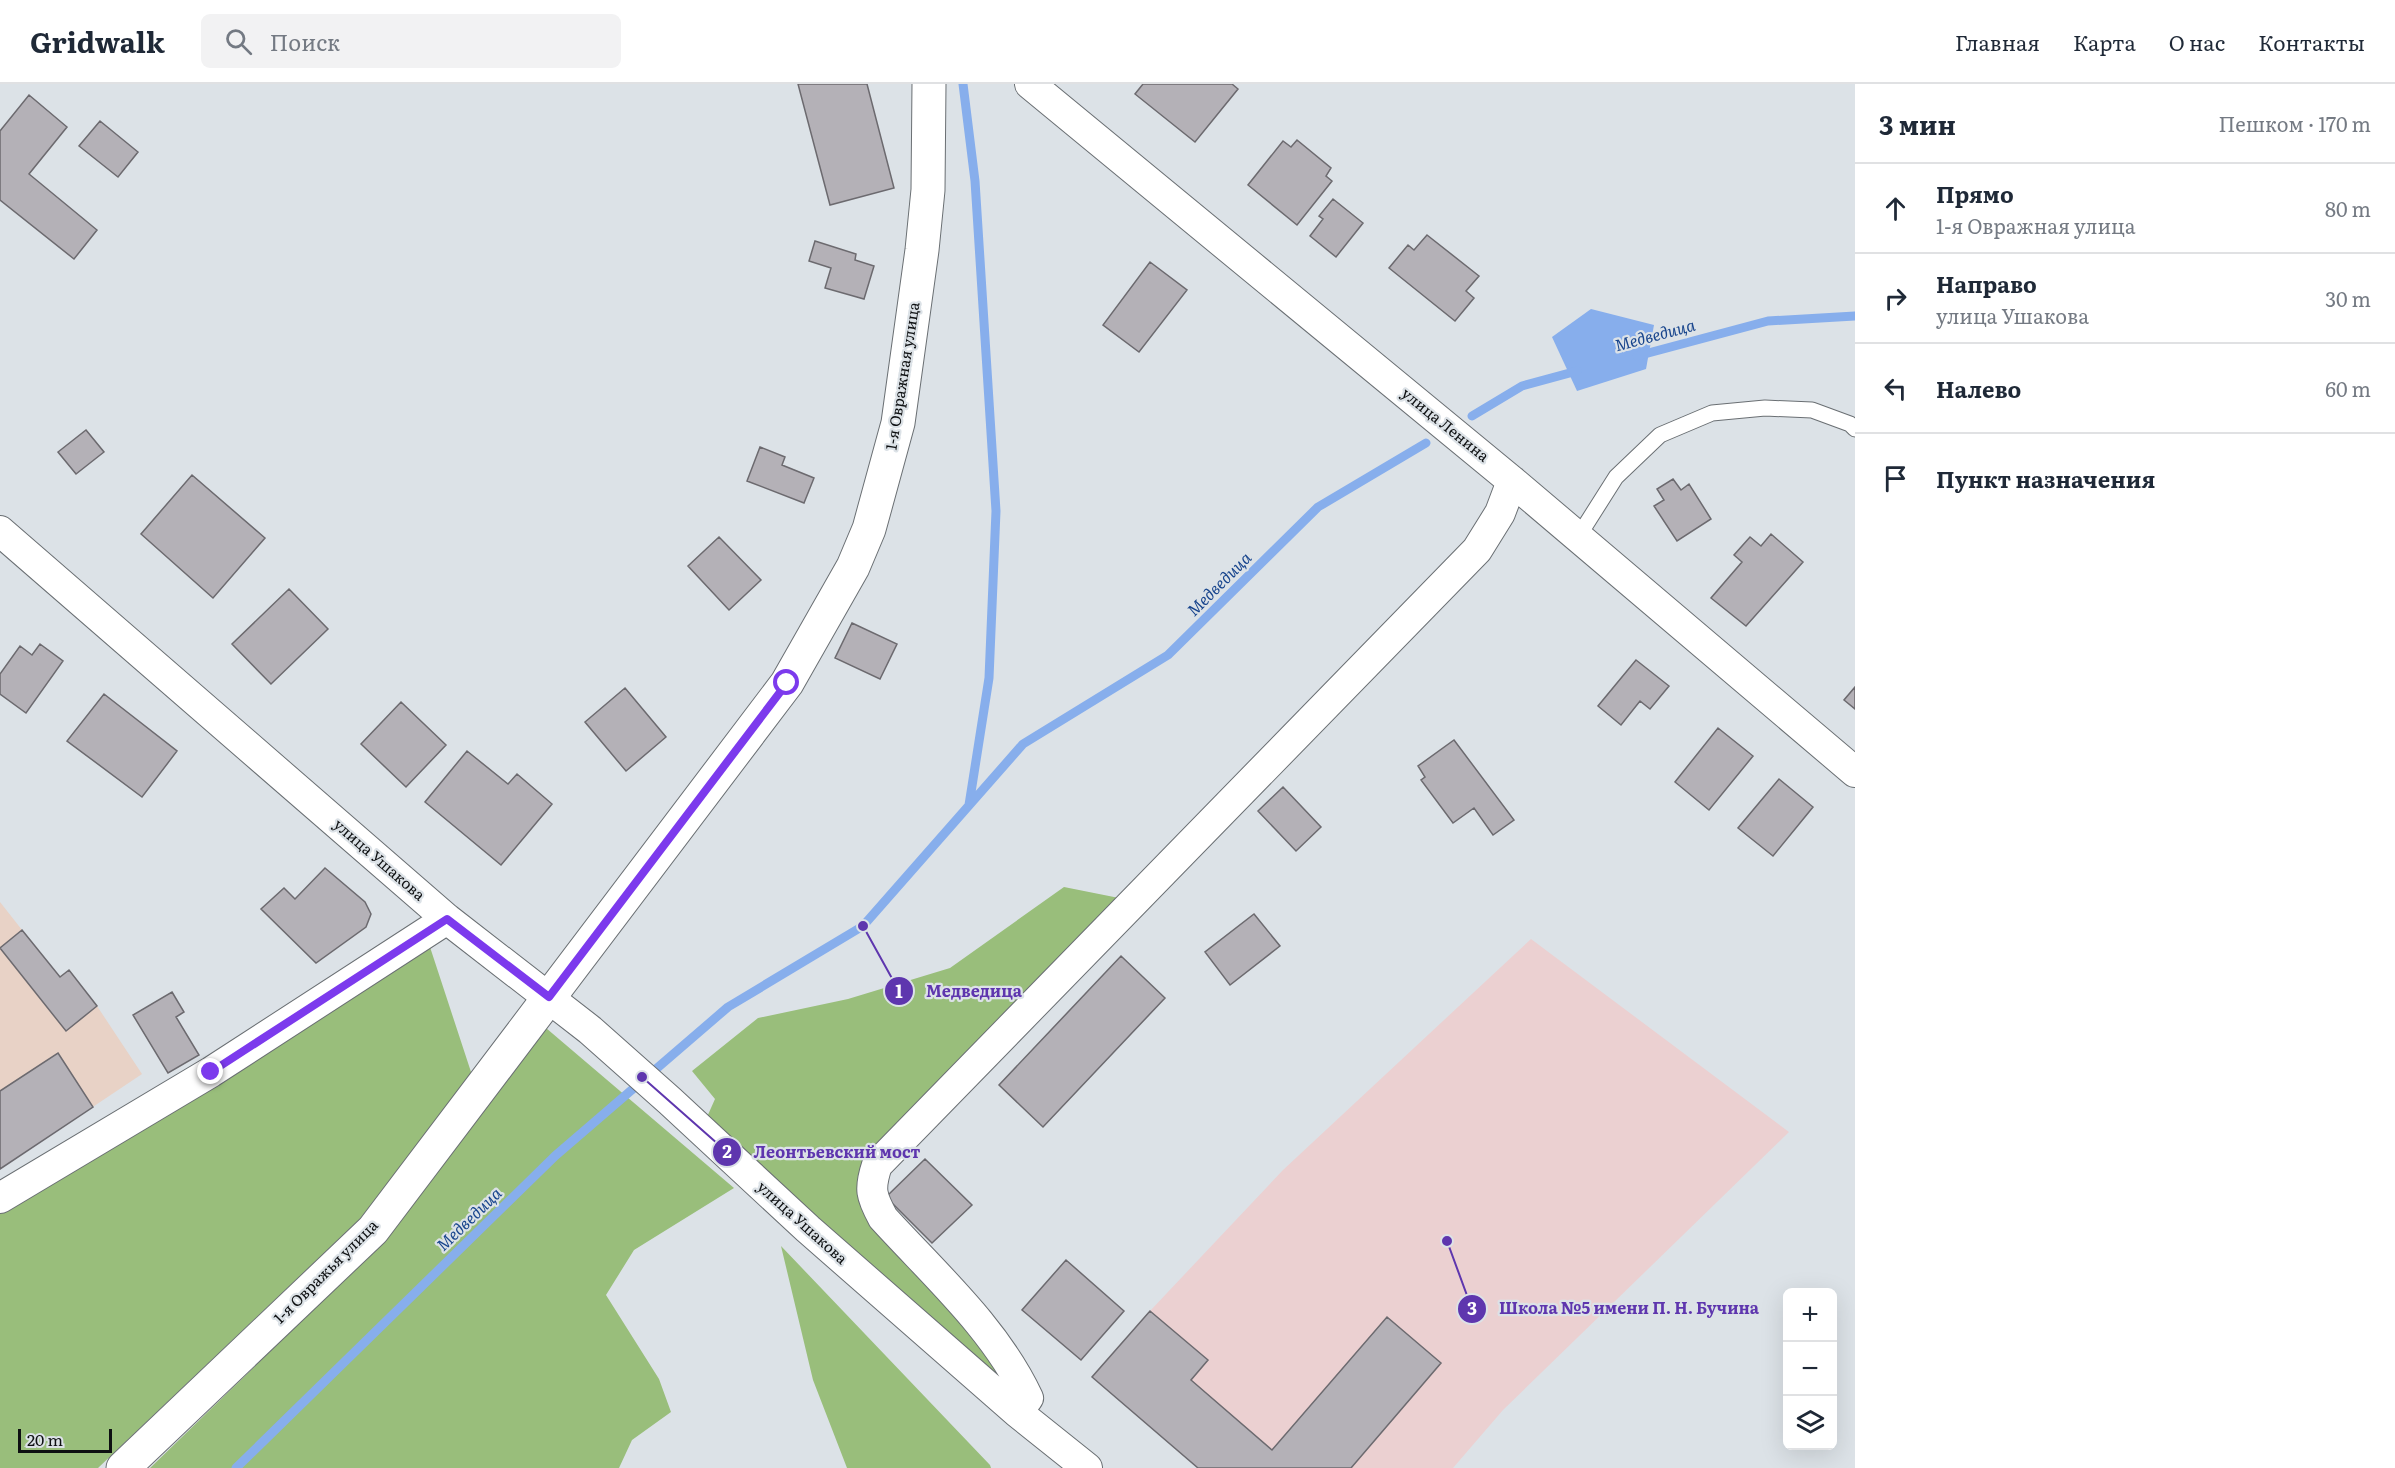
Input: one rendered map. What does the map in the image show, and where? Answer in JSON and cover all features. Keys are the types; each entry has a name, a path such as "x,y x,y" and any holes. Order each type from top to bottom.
{"street":[{"name":"1-я Овражная улица","path":"549,997 787,683 853,567 869,529 898,423 916,296 928,190 929,84"},
{"name":"улица Ленина","path":"1030,84 1512,481 1855,772"},
{"path":"1017,1412 1028,1398 1018,1376 993,1339 883,1218 872,1197 872,1180 877,1165 1477,550 1500,513 1512,481"},
{"name":"улица Ушакова","path":"0,531 447,919 590,1030 808,1229 1017,1412 1087,1468"},
{"path":"0,1198 211,1072 447,919"},
{"name":"1-я Овражья улица","path":"123,1468 373,1230 549,997"}],"lane":[{"path":"1578,537 1616,477 1660,435 1712,413 1765,408 1812,410 1850,424 1855,429"}],"shaded area":[{"path":"0,902 59,977 69,970 97,1006 142,1074 0,1169"},
{"path":"1531,939 1789,1132 1503,1410 1453,1468 1198,1468 1092,1377 1150,1311 1283,1170"}],"green space":[{"path":"1064,887 1124,899 864,1181 989,1343 1007,1396 707,1117 715,1099 692,1071 758,1018 848,999 950,968"},
{"path":"429,944 472,1075 360,1219 98,1468 0,1468 0,1209"},
{"path":"546,1028 734,1188 634,1250 606,1295 659,1379 671,1412 632,1440 619,1468 150,1468 383,1242"},
{"path":"781,1246 991,1468 847,1468 813,1380"}],"water":[{"path":"1591,309 1654,325 1646,369 1577,391 1552,337"}],"building":[{"path":"798,84 867,84 894,188 830,205"},
{"path":"1143,84 1232,84 1238,89 1195,142 1135,94"},
{"path":"29,95 67,127 29,174 97,230 74,259 0,200 0,131"},
{"path":"100,121 138,152 118,177 79,146"},
{"path":"1297,140 1331,168 1326,176 1332,181 1297,225 1248,185 1283,141 1291,147"},
{"path":"1333,199 1363,223 1336,257 1310,236 1323,219 1319,216"},
{"path":"1427,235 1479,276 1466,291 1474,298 1455,321 1389,268 1408,245 1414,250"},
{"path":"815,241 856,254 855,260 874,266 864,299 825,288 831,268 809,261"},
{"path":"1150,262 1187,290 1139,352 1103,325"},
{"path":"86,430 104,452 76,474 58,452"},
{"path":"760,447 785,457 782,465 814,478 804,503 747,481"},
{"path":"192,475 265,538 213,598 141,534"},
{"path":"1673,479 1681,490 1689,484 1711,519 1677,541 1654,506 1664,500 1657,489"},
{"path":"1771,534 1803,562 1746,626 1711,598 1742,562 1734,555 1750,537 1761,546"},
{"path":"719,537 761,580 729,610 688,566"},
{"path":"289,589 328,629 271,684 232,644"},
{"path":"852,623 897,644 880,679 835,658"},
{"path":"40,644 63,661 26,713 0,694 0,674 20,646 32,655"},
{"path":"1636,660 1669,686 1650,709 1640,701 1621,725 1598,706"},
{"path":"1855,687 1855,709 1844,700"},
{"path":"625,688 666,737 626,771 585,722"},
{"path":"104,694 177,751 142,797 67,741"},
{"path":"401,702 446,745 406,787 361,744"},
{"path":"1718,728 1753,756 1709,810 1675,782"},
{"path":"1454,740 1514,820 1493,835 1474,808 1453,823 1421,780 1425,777 1418,766"},
{"path":"467,751 508,784 517,774 552,804 501,865 425,802"},
{"path":"1779,779 1813,807 1773,856 1738,828"},
{"path":"1283,787 1321,827 1296,851 1258,811"},
{"path":"325,868 365,902 371,914 366,927 316,963 261,909 284,888 295,899"},
{"path":"1254,914 1280,946 1230,985 1205,952"},
{"path":"22,930 60,977 69,970 97,1006 66,1031 0,948"},
{"path":"1121,956 1165,998 1043,1127 999,1085"},
{"path":"172,992 184,1012 176,1017 199,1055 168,1073 133,1015"},
{"path":"58,1053 93,1107 0,1169 0,1091"},
{"path":"925,1159 972,1205 932,1243 886,1197"},
{"path":"1066,1260 1124,1311 1081,1360 1022,1310"},
{"path":"1150,1311 1208,1360 1191,1380 1272,1450 1387,1317 1441,1363 1351,1468 1198,1468 1092,1377"}],"waterway":[{"path":"963,84 975,181 996,511 989,678 969,805"},
{"name":"Медведица","path":"1637,356 1768,321 1855,316"},
{"name":"Медведица","path":"1472,416 1522,386 1577,371"},
{"name":"Медведица","path":"236,1468 555,1156 728,1007 863,926 1023,744 1168,655 1318,507 1426,443"}],"place":[{"name":"Медведица","path":"863,926"},
{"name":"Леонтьевский мост","path":"642,1077"},
{"name":"Школа №5 имени П. Н. Бучина","path":"1447,1241"}],"route":[{"path":"211,1072 447,919 549,997 787,683"}]}
